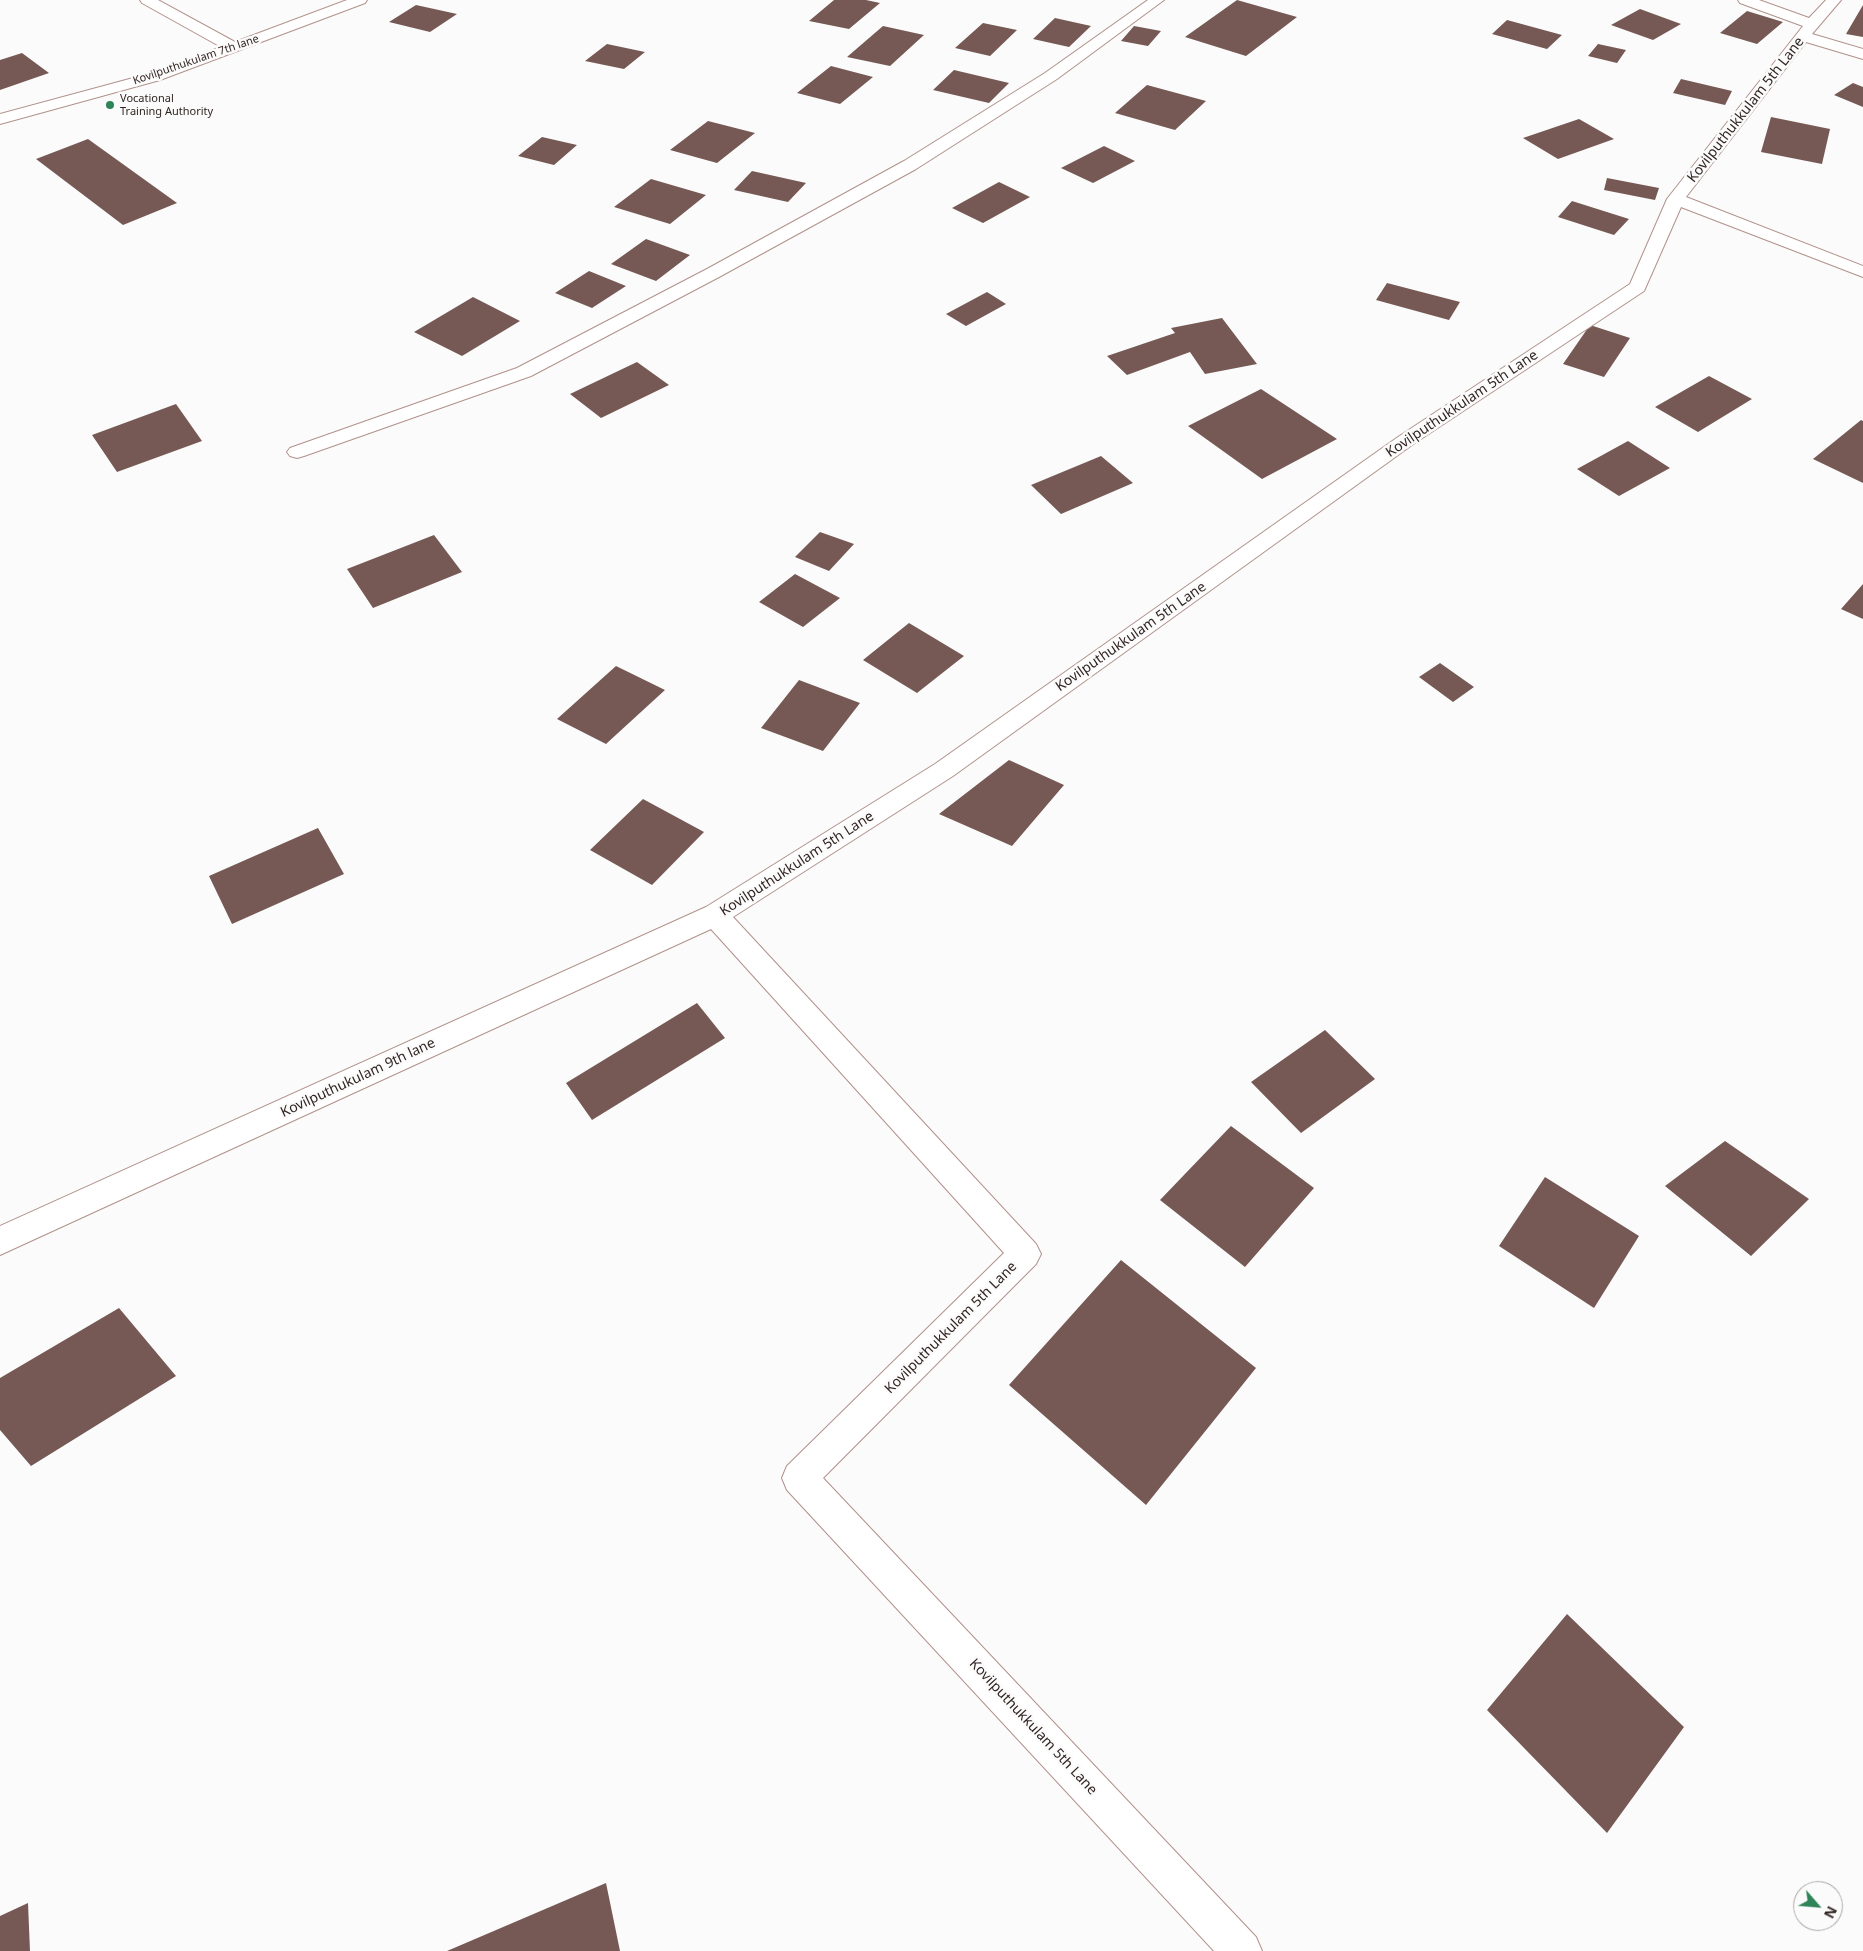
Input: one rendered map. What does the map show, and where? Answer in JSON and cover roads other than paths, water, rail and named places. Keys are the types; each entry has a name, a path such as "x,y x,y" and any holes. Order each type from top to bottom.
{"street":[{"path":"147,0 233,47"},
{"name":"Kovilputhukulam 7th lane","path":"0,119 154,76 360,0"},
{"path":"297,452 524,372 704,278 910,164 1051,76 1157,0"},
{"path":"1745,0 1863,54"},
{"name":"Kovilputhukkulam 5th Lane","path":"1242,1951 799,1478 1026,1254 715,914 944,770 1406,441 1638,287 1676,199 1808,30 1834,0"},
{"path":"1676,199 1863,272"},
{"name":"Kovilputhukulam 9th lane","path":"0,1241 715,914"}],"place":[{"name":"Vocational Training Authority","path":"110,105"}]}
